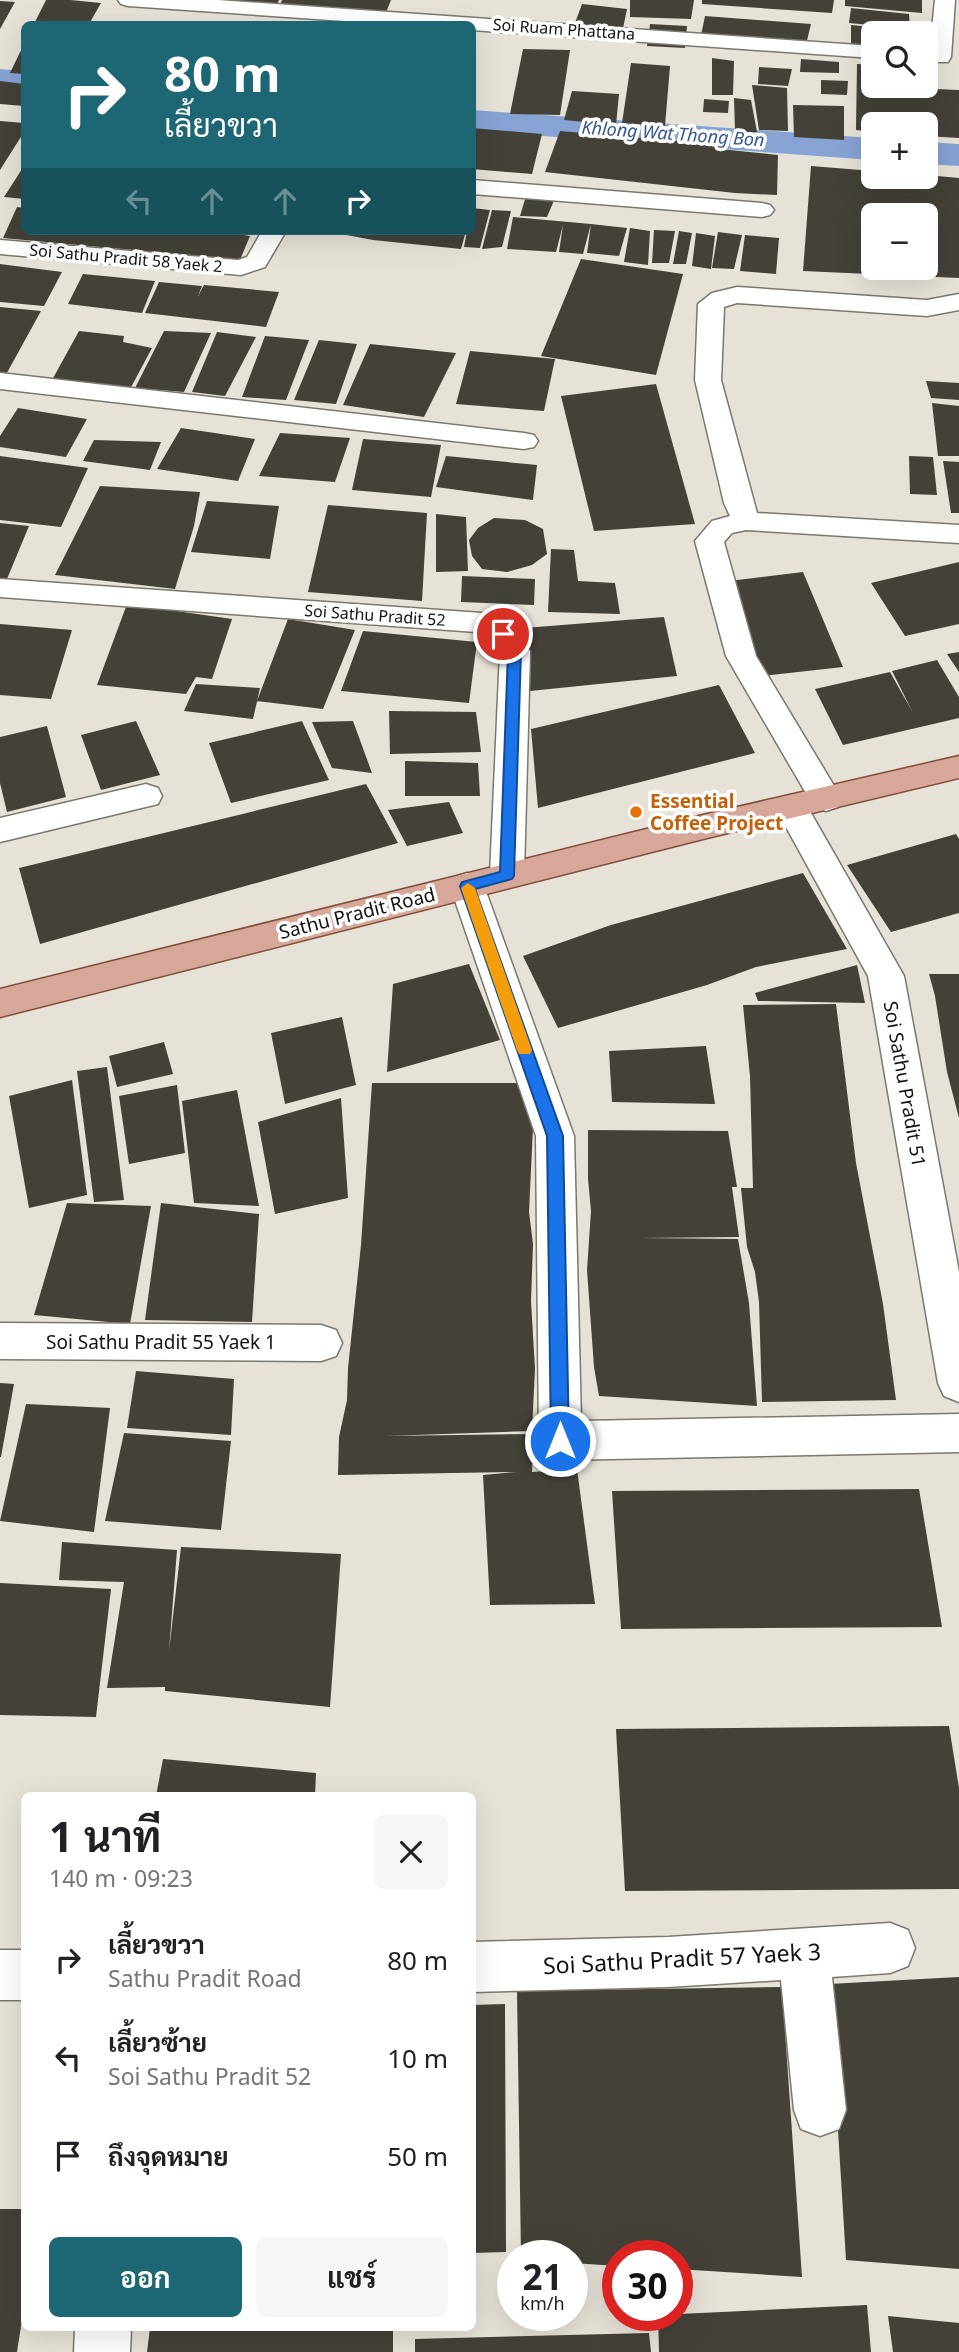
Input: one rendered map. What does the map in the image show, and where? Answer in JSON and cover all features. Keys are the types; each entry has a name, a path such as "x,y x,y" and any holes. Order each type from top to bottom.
{"main road":[{"name":"Sathu Pradit Road","path":"0,1003 507,876 959,767"}],"street":[{"name":"Soi Ruam Phattana","path":"128,0 229,16 318,21"},
{"path":"942,57 945,0"},
{"name":"Soi Ruam Phattana","path":"476,30 861,51"},
{"path":"476,187 762,210"},
{"name":"Soi Sathu Pradit 58 Yaek 2","path":"0,247 241,268 256,262 272,235"},
{"path":"959,302 927,308 737,295 721,298 711,304 708,380 738,503 746,522 959,534"},
{"path":"0,381 524,441"},
{"name":"Soi Sathu Pradit 51","path":"746,522 722,527 709,541 741,656 886,976 959,1383"},
{"name":"Soi Sathu Pradit 52","path":"0,588 482,622 503,634 515,651 507,876"},
{"path":"0,830 146,796"},
{"path":"467,886 555,1136 560,1441 959,1433"},
{"name":"Soi Sathu Pradit 55 Yaek 1","path":"0,1341 321,1343"},
{"name":"Soi Sathu Pradit 57 Yaek 3","path":"476,1967 668,1962 890,1948"},
{"path":"804,1954 820,2110"},
{"path":"0,1975 21,1975"},
{"path":"102,2352 103,2331"}],"building":[{"path":"46,0 101,3 91,21 36,21"},
{"path":"231,0 279,0 276,7 229,4"},
{"path":"282,0 391,0 385,15 279,8"},
{"path":"630,0 694,0 691,19 630,17"},
{"path":"702,0 834,0 832,13 702,4"},
{"path":"845,0 922,0 922,13 845,6"},
{"path":"0,1 15,2 0,29"},
{"path":"582,4 627,9 621,38 571,34"},
{"path":"851,8 909,14 909,21 849,23"},
{"path":"705,16 811,24 804,53 699,45"},
{"path":"650,24 687,26 685,48 647,46"},
{"path":"851,25 861,26 861,47 851,47"},
{"path":"523,49 570,50 560,115 510,114"},
{"path":"21,50 21,74 10,73"},
{"path":"712,58 734,61 733,95 712,95"},
{"path":"801,59 839,62 839,73 800,72"},
{"path":"631,63 670,66 665,126 622,123"},
{"path":"857,64 861,64 861,98 938,98 938,89 959,90 959,138 938,137 938,112 861,112 861,131 856,130"},
{"path":"759,67 792,69 788,86 758,84"},
{"path":"821,80 848,81 847,95 821,94"},
{"path":"0,81 21,84 21,106 0,104"},
{"path":"752,85 787,88 788,131 759,130"},
{"path":"572,91 619,94 616,125 564,120"},
{"path":"734,98 751,100 757,132 735,132"},
{"path":"704,99 729,101 728,113 703,112"},
{"path":"793,105 844,106 844,140 794,137"},
{"path":"0,121 21,123 21,137 0,170"},
{"path":"476,128 542,134 532,174 476,169"},
{"path":"560,131 700,143 720,146 720,149 778,155 777,195 735,193 545,172"},
{"path":"811,166 861,170 861,189 938,189 938,176 959,178 959,278 938,277 938,203 861,203 861,274 803,271"},
{"path":"21,171 21,199 4,197"},
{"path":"526,196 555,198 547,217 520,216"},
{"path":"17,207 21,208 21,235 250,236 240,260 3,238"},
{"path":"476,208 490,210 480,248 464,247 466,235 476,235"},
{"path":"492,210 511,211 502,247 482,249"},
{"path":"513,217 591,224 583,254 559,252 563,225 556,252 507,249"},
{"path":"591,224 627,228 619,256 587,253"},
{"path":"630,228 650,231 648,265 624,262"},
{"path":"654,230 675,231 669,263 652,263"},
{"path":"679,231 692,233 686,264 673,264"},
{"path":"718,232 742,235 734,269 712,268"},
{"path":"696,233 715,236 711,269 692,266"},
{"path":"346,235 465,235 461,249"},
{"path":"745,235 779,238 776,274 740,271"},
{"path":"581,259 683,274 656,375 541,356"},
{"path":"0,264 62,272 44,306 0,302"},
{"path":"83,274 155,281 142,313 68,304"},
{"path":"159,282 202,286 198,296 204,285 279,292 266,327 145,313"},
{"path":"0,307 41,311 3,380 0,380"},
{"path":"79,331 124,336 123,342 152,348 129,391 52,380"},
{"path":"164,331 211,333 184,392 135,388"},
{"path":"217,332 256,337 225,396 192,392"},
{"path":"265,336 309,340 286,400 242,397"},
{"path":"319,340 357,344 336,404 294,400"},
{"path":"370,344 456,353 424,417 343,405"},
{"path":"470,351 555,359 544,411 456,404"},
{"path":"926,381 959,383 959,400 931,398"},
{"path":"656,384 695,524 594,531 561,396"},
{"path":"932,403 959,406 959,456 938,456"},
{"path":"18,408 87,419 66,457 0,447 0,436"},
{"path":"181,428 255,439 238,481 157,469"},
{"path":"280,433 350,438 335,482 259,476"},
{"path":"363,439 441,445 431,497 352,490"},
{"path":"94,440 161,442 150,470 83,461"},
{"path":"0,456 88,468 61,527 0,520"},
{"path":"446,456 537,465 533,500 436,487"},
{"path":"909,456 933,457 937,495 910,494"},
{"path":"943,461 959,462 959,513 951,513"},
{"path":"100,486 200,492 194,526 175,589 55,575"},
{"path":"207,501 279,506 270,559 191,552"},
{"path":"328,505 427,513 422,601 308,592"},
{"path":"436,514 466,517 468,571 436,572"},
{"path":"494,518 525,520 543,529 547,554 532,565 507,572 482,569 472,556 469,540 478,528"},
{"path":"0,523 29,526 7,579 0,579"},
{"path":"551,549 574,550 578,581 615,583 620,614 548,612"},
{"path":"959,562 959,624 905,636 871,583"},
{"path":"803,572 843,667 762,676 729,581"},
{"path":"462,576 535,579 534,605 461,602"},
{"path":"127,604 232,619 212,679 196,677 186,694 97,685"},
{"path":"664,617 677,676 530,691 524,628"},
{"path":"288,619 355,630 323,709 257,701"},
{"path":"0,624 72,630 51,699 0,695"},
{"path":"363,631 477,642 469,703 341,691"},
{"path":"959,652 959,672 947,654"},
{"path":"937,660 959,697 959,718 843,745 815,689 890,672 912,711 892,671"},
{"path":"196,684 260,688 253,719 184,711"},
{"path":"719,685 755,753 538,808 531,729"},
{"path":"389,711 476,712 481,752 390,754"},
{"path":"136,721 160,775 101,790 81,735"},
{"path":"302,721 329,780 231,803 209,743"},
{"path":"353,721 372,773 332,768 312,722"},
{"path":"47,726 66,797 7,812 0,783 0,737"},
{"path":"405,761 478,763 480,796 405,796"},
{"path":"366,784 398,843 40,944 19,868"},
{"path":"449,802 463,833 407,846 388,810"},
{"path":"956,834 959,839 959,913 891,932 847,865"},
{"path":"803,873 847,949 756,967 707,985 558,1028 523,956 611,925"},
{"path":"469,964 500,1040 387,1072 393,984"},
{"path":"857,965 865,1003 758,1001 755,993"},
{"path":"929,974 959,974 959,1118 947,1072"},
{"path":"836,1004 856,1163 883,1304 896,1400 762,1402 759,1302 755,1272 747,1247 741,1188 753,1188 750,1076 743,1005"},
{"path":"342,1017 356,1085 285,1104 271,1033"},
{"path":"164,1042 173,1074 117,1087 109,1056"},
{"path":"706,1046 715,1104 612,1102 609,1051"},
{"path":"107,1067 124,1200 94,1202 77,1071"},
{"path":"72,1080 87,1195 29,1208 9,1096"},
{"path":"372,1083 528,1083 533,1127 529,1212 533,1244 531,1301 535,1369 532,1431 386,1436 533,1434 532,1472 577,1469 595,1604 490,1605 483,1475 517,1472 338,1475 339,1437 347,1400 361,1245"},
{"path":"177,1085 185,1153 129,1164 119,1096"},
{"path":"237,1090 259,1206 194,1203 182,1101"},
{"path":"341,1098 348,1198 275,1214 258,1122"},
{"path":"588,1130 728,1131 737,1187 732,1187 739,1237 642,1238 738,1239 749,1303 757,1406 599,1396 594,1367 587,1270 591,1211"},
{"path":"67,1203 151,1206 130,1324 34,1315"},
{"path":"161,1203 259,1214 252,1322 145,1320"},
{"path":"136,1371 234,1379 231,1435 127,1428"},
{"path":"0,1383 14,1384 1,1457 0,1457"},
{"path":"26,1404 110,1408 94,1532 0,1521"},
{"path":"124,1433 231,1441 221,1530 105,1521"},
{"path":"919,1489 942,1627 621,1629 612,1491"},
{"path":"62,1542 177,1550 169,1651 181,1547 341,1554 330,1707 165,1691 165,1687 107,1688 124,1582 59,1580"},
{"path":"0,1583 111,1589 96,1717 0,1715"},
{"path":"949,1726 959,1788 959,1889 625,1891 616,1729"},
{"path":"163,1759 316,1773 315,1792 157,1792"},
{"path":"959,1977 959,2269 846,2260 829,1984"},
{"path":"782,1987 802,2277 693,2270 693,2240 602,2240 602,2265 588,2264 588,2240 521,2240 517,1991"},
{"path":"505,2004 506,2240 497,2240 497,2252 476,2253 476,2005"},
{"path":"0,2209 21,2209 21,2326 17,2352 0,2352"},
{"path":"867,2305 871,2352 659,2352 658,2331 693,2331 693,2313"},
{"path":"888,2316 959,2323 959,2352 893,2352"},
{"path":"150,2331 393,2331 393,2352 147,2352"},
{"path":"649,2333 651,2352 415,2352 415,2339"}],"waterway":[{"name":"Khlong Wat Thong Bon","path":"0,79 21,81"},
{"name":"Khlong Wat Thong Bon","path":"476,120 861,148"},
{"name":"Khlong Wat Thong Bon","path":"938,154 959,155"}],"slow traffic":[{"path":"468,888 524,1050"}],"place":[{"name":"Essential Coffee Project","path":"636,812"}],"route":[{"path":"503,634 515,651 507,876 467,886 555,1136 560,1441"}]}
